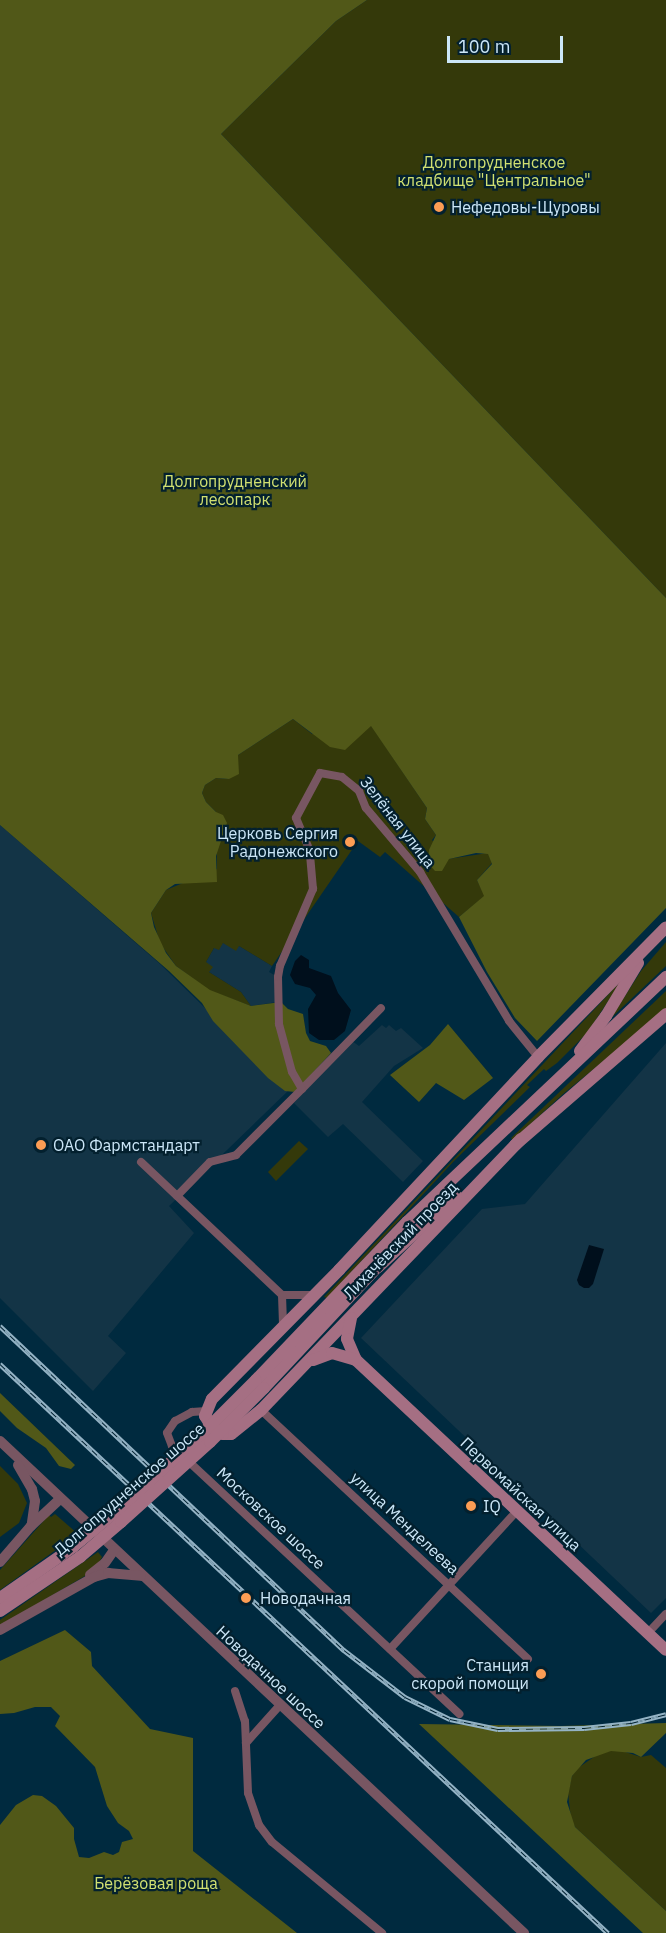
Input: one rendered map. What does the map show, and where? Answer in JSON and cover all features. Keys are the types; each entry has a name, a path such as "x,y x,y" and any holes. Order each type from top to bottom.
{"main road":[{"path":"560,1078 606,1016 650,944 666,927"},
{"name":"Долгопрудненское шоссе","path":"304,1365 261,1410 231,1434 217,1431 208,1422 206,1411 212,1399 316,1294 538,1057 650,944"},
{"name":"Лихачёвский проезд","path":"341,1298 447,1184 666,977"},
{"name":"Лихачёвский проезд","path":"341,1298 666,1014"},
{"name":"Лихачёвский проезд","path":"378,1267 524,1113"},
{"name":"Лихачёвский проезд","path":"304,1365 521,1139"},
{"path":"260,1384 341,1298"},
{"path":"353,1313 347,1339 356,1360"},
{"path":"304,1365 325,1354 332,1353 356,1360"},
{"name":"Первомайская улица","path":"356,1360 666,1650"},
{"name":"Долгопрудненское шоссе","path":"0,1598 73,1547 260,1384"},
{"name":"Долгопрудненское шоссе","path":"0,1611 72,1562 121,1522 210,1442 260,1384"}],"street":[{"name":"Зелёная улица","path":"302,1089 292,1072 284,1047 277,998 280,966 313,889 310,851 296,818 320,774 342,777 359,791 366,808 420,872 509,1021 538,1057"},
{"path":"177,1196 210,1162 236,1155 381,1008"},
{"path":"141,1162 282,1295 306,1297 316,1294"},
{"path":"282,1295 284,1327"},
{"name":"улица Менделеева","path":"261,1410 528,1659"},
{"name":"Московское шоссе","path":"206,1411 192,1412 175,1421 167,1433 169,1442 459,1714"},
{"name":"Новодачное шоссе","path":"0,1441 524,1933"},
{"path":"8,1450 32,1490 35,1513 31,1526"},
{"path":"0,1562 31,1526 60,1498"},
{"path":"390,1649 516,1512"},
{"path":"0,1630 81,1583 105,1563 114,1550"},
{"path":"81,1583 108,1573 142,1576"},
{"path":"648,1633 666,1614"},
{"path":"235,1691 243,1711 251,1806 264,1833 382,1933"},
{"path":"246,1743 280,1705"}],"shaded area":[{"path":"0,825 160,964 289,1090 169,1206 194,1233 108,1336 126,1353 93,1391 0,1298"},
{"path":"223,943 239,946 272,966 269,972 278,977 277,1002 251,1006 241,992 209,972 206,962 214,948"},
{"path":"301,955 309,960 309,968 331,976 338,993 351,1010 345,1031 334,1040 319,1040 309,1033 308,1009 316,995 310,988 295,984 290,975 295,961"},
{"path":"382,1025 386,1028 389,1025 396,1031 401,1028 423,1048 394,1066 362,1102 423,1161 403,1182 343,1124 328,1137 294,1103 352,1041 359,1046"},
{"path":"666,1043 666,1598 651,1613 361,1338 482,1209 525,1204"},
{"path":"589,1245 604,1249 593,1284 589,1288 584,1288 577,1280"}],"green space":[{"name":"Долгопрудненский лесопарк","path":"0,0 367,0 336,21 221,134 666,598 666,908 537,1041 515,1018 487,972 459,917 484,896 477,880 492,864 488,854 476,853 449,859 442,871 435,871 428,863 429,850 436,835 425,819 427,808 371,726 345,750 330,747 293,719 238,755 239,774 229,779 216,778 205,785 202,793 206,802 216,812 223,815 227,823 216,856 217,882 175,884 166,890 151,913 154,927 166,953 176,966 210,990 251,1006 281,1002 288,1009 303,1014 306,1033 310,1041 326,1046 331,1053 295,1092 285,1091 268,1078 213,1021 202,1003 169,971 0,825"},
{"name":"Долгопрудненское кладбище \"Центральное\"","path":"367,0 666,0 666,598 221,134 336,21"},
{"path":"293,719 312,734 371,725 427,808 425,819 436,835 432,840 448,859 488,853 492,863 477,880 485,896 459,917 385,852 380,857 358,841 272,966 239,946 236,951 223,943 219,950 214,948 206,962 213,967 209,972 241,992 251,1006 210,991 176,966 160,943 151,913 166,890 217,869 216,812 206,802 202,793 205,785 216,778 229,779 238,755"},
{"path":"666,942 666,966 611,1018 641,971"},
{"path":"622,980 587,1033 557,1063 546,1071 544,1069 527,1085 530,1087 454,1161 327,1298 324,1297"},
{"path":"666,991 666,1010 563,1094 513,1140 511,1138"},
{"path":"448,1024 493,1078 464,1100 436,1083 419,1102 390,1075 430,1045"},
{"path":"299,1141 308,1149 276,1181 268,1172"},
{"path":"0,1393 75,1465 71,1469 59,1466 46,1448 17,1428 0,1411"},
{"path":"0,1466 18,1484 27,1503 19,1523 0,1537"},
{"path":"55,1514 78,1534 0,1590 0,1570 49,1515 51,1517"},
{"path":"98,1552 102,1557 95,1570 0,1626 0,1620"},
{"name":"Берёзовая роща","path":"65,1630 91,1652 92,1666 150,1729 193,1738 193,1851 297,1933 0,1933 0,1825 16,1805 33,1795 42,1796 56,1806 74,1828 74,1839 79,1857 89,1858 104,1852 113,1855 119,1852 122,1842 133,1839 129,1831 118,1823 107,1806 95,1767 55,1726 60,1716 51,1707 35,1707 0,1714 0,1661"},
{"path":"666,1723 666,1733 641,1757 633,1753 611,1751 586,1760 572,1776 567,1802 575,1827 666,1911 666,1933 643,1933 419,1724 561,1726"},
{"path":"619,1750 641,1757 651,1755 666,1768 666,1911 575,1827 571,1819 568,1793 572,1776 578,1768 601,1752"}],"railway":[{"path":"0,1326 344,1650 405,1697 450,1719 498,1729 584,1728 631,1723 666,1714"},
{"path":"0,1364 608,1933"}],"place":[{"name":"Нефедовы-Щуровы","path":"439,207"},
{"name":"Церковь Сергия Радонежского","path":"350,842"},
{"name":"ОАО Фармстандарт","path":"41,1145"},
{"name":"IQ","path":"471,1506"},
{"name":"Новодачная","path":"246,1598"},
{"name":"Станция скорой помощи","path":"541,1674"}]}
